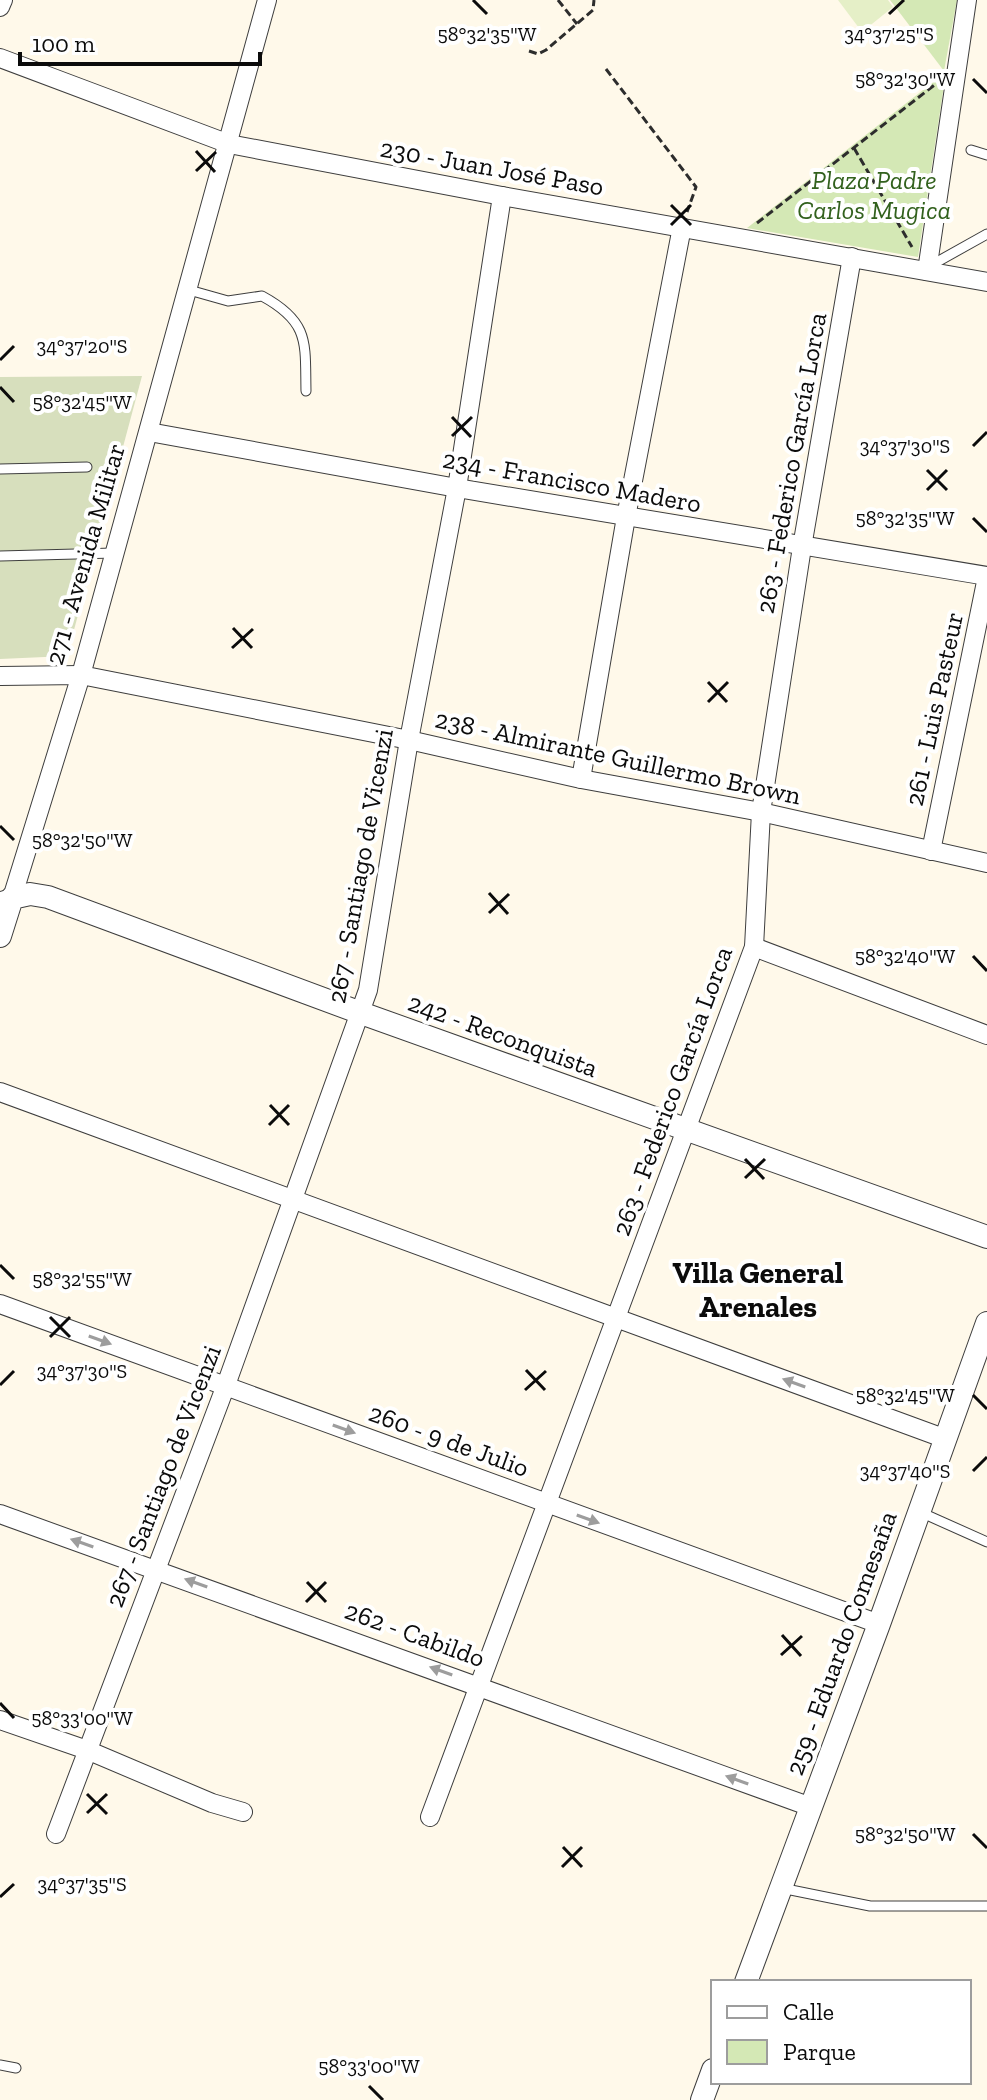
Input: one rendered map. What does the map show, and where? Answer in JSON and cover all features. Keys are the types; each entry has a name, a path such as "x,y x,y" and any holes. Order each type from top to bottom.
{"street":[{"path":"0,7 3,0"},
{"name":"271 - Avenida Militar","path":"0,936 6,900 81,675 267,0"},
{"path":"927,269 967,0"},
{"name":"230 - Juan José Paso","path":"0,58 229,144 987,282"},
{"name":"267 - Santiago de Vicenzi","path":"56,1834 226,1385 368,990 409,740 457,488 502,196"},
{"path":"581,779 626,517 682,227"},
{"name":"263 - Federico García Lorca","path":"430,1817 754,947 761,812 802,547 852,257"},
{"name":"234 - Francisco Madero","path":"149,432 457,488 987,576"},
{"name":"261 - Luis Pasteur","path":"931,851 987,576"},
{"name":"238 - Almirante Guillermo Brown","path":"0,676 81,675 409,740 581,779 761,812 987,863"},
{"name":"242 - Reconquista","path":"6,900 30,894 48,897 685,1131 987,1237"},
{"path":"754,947 987,1035"},
{"path":"0,1092 946,1439"},
{"name":"260 - 9 de Julio","path":"0,1304 879,1624"},
{"name":"259 - Eduardo Comesaña","path":"747,1980 987,1323"},
{"name":"262 - Cabildo","path":"0,1514 811,1807"},
{"path":"0,1720 87,1750 212,1803 243,1812"},
{"path":"702,2100 711,2075"}],"lane":[{"path":"971,150 987,155"},
{"path":"927,269 987,234"},
{"path":"189,290 228,301 262,296 292,317 305,340 306,391"},
{"path":"0,469 87,467"},
{"path":"0,556 114,553"},
{"path":"920,1512 987,1542"},
{"path":"781,1888 870,1906 987,1906"},
{"path":"0,2065 16,2068"}],"path":[{"path":"558,0 577,24"},
{"path":"529,51 538,54 546,50 593,10 594,0"},
{"path":"746,238 748,229 958,66"},
{"path":"606,69 696,187 682,227"},
{"path":"854,148 927,269"}],"green space":[{"path":"838,0 888,0 893,7 862,32"},
{"path":"890,0 957,0 944,71"},
{"name":"Plaza Padre Carlos Mugica","path":"946,72 918,257 747,228"},
{"path":"142,376 67,656 0,659 0,377"}],"district":[{"name":"Villa General Arenales","path":"758,1290"}]}
